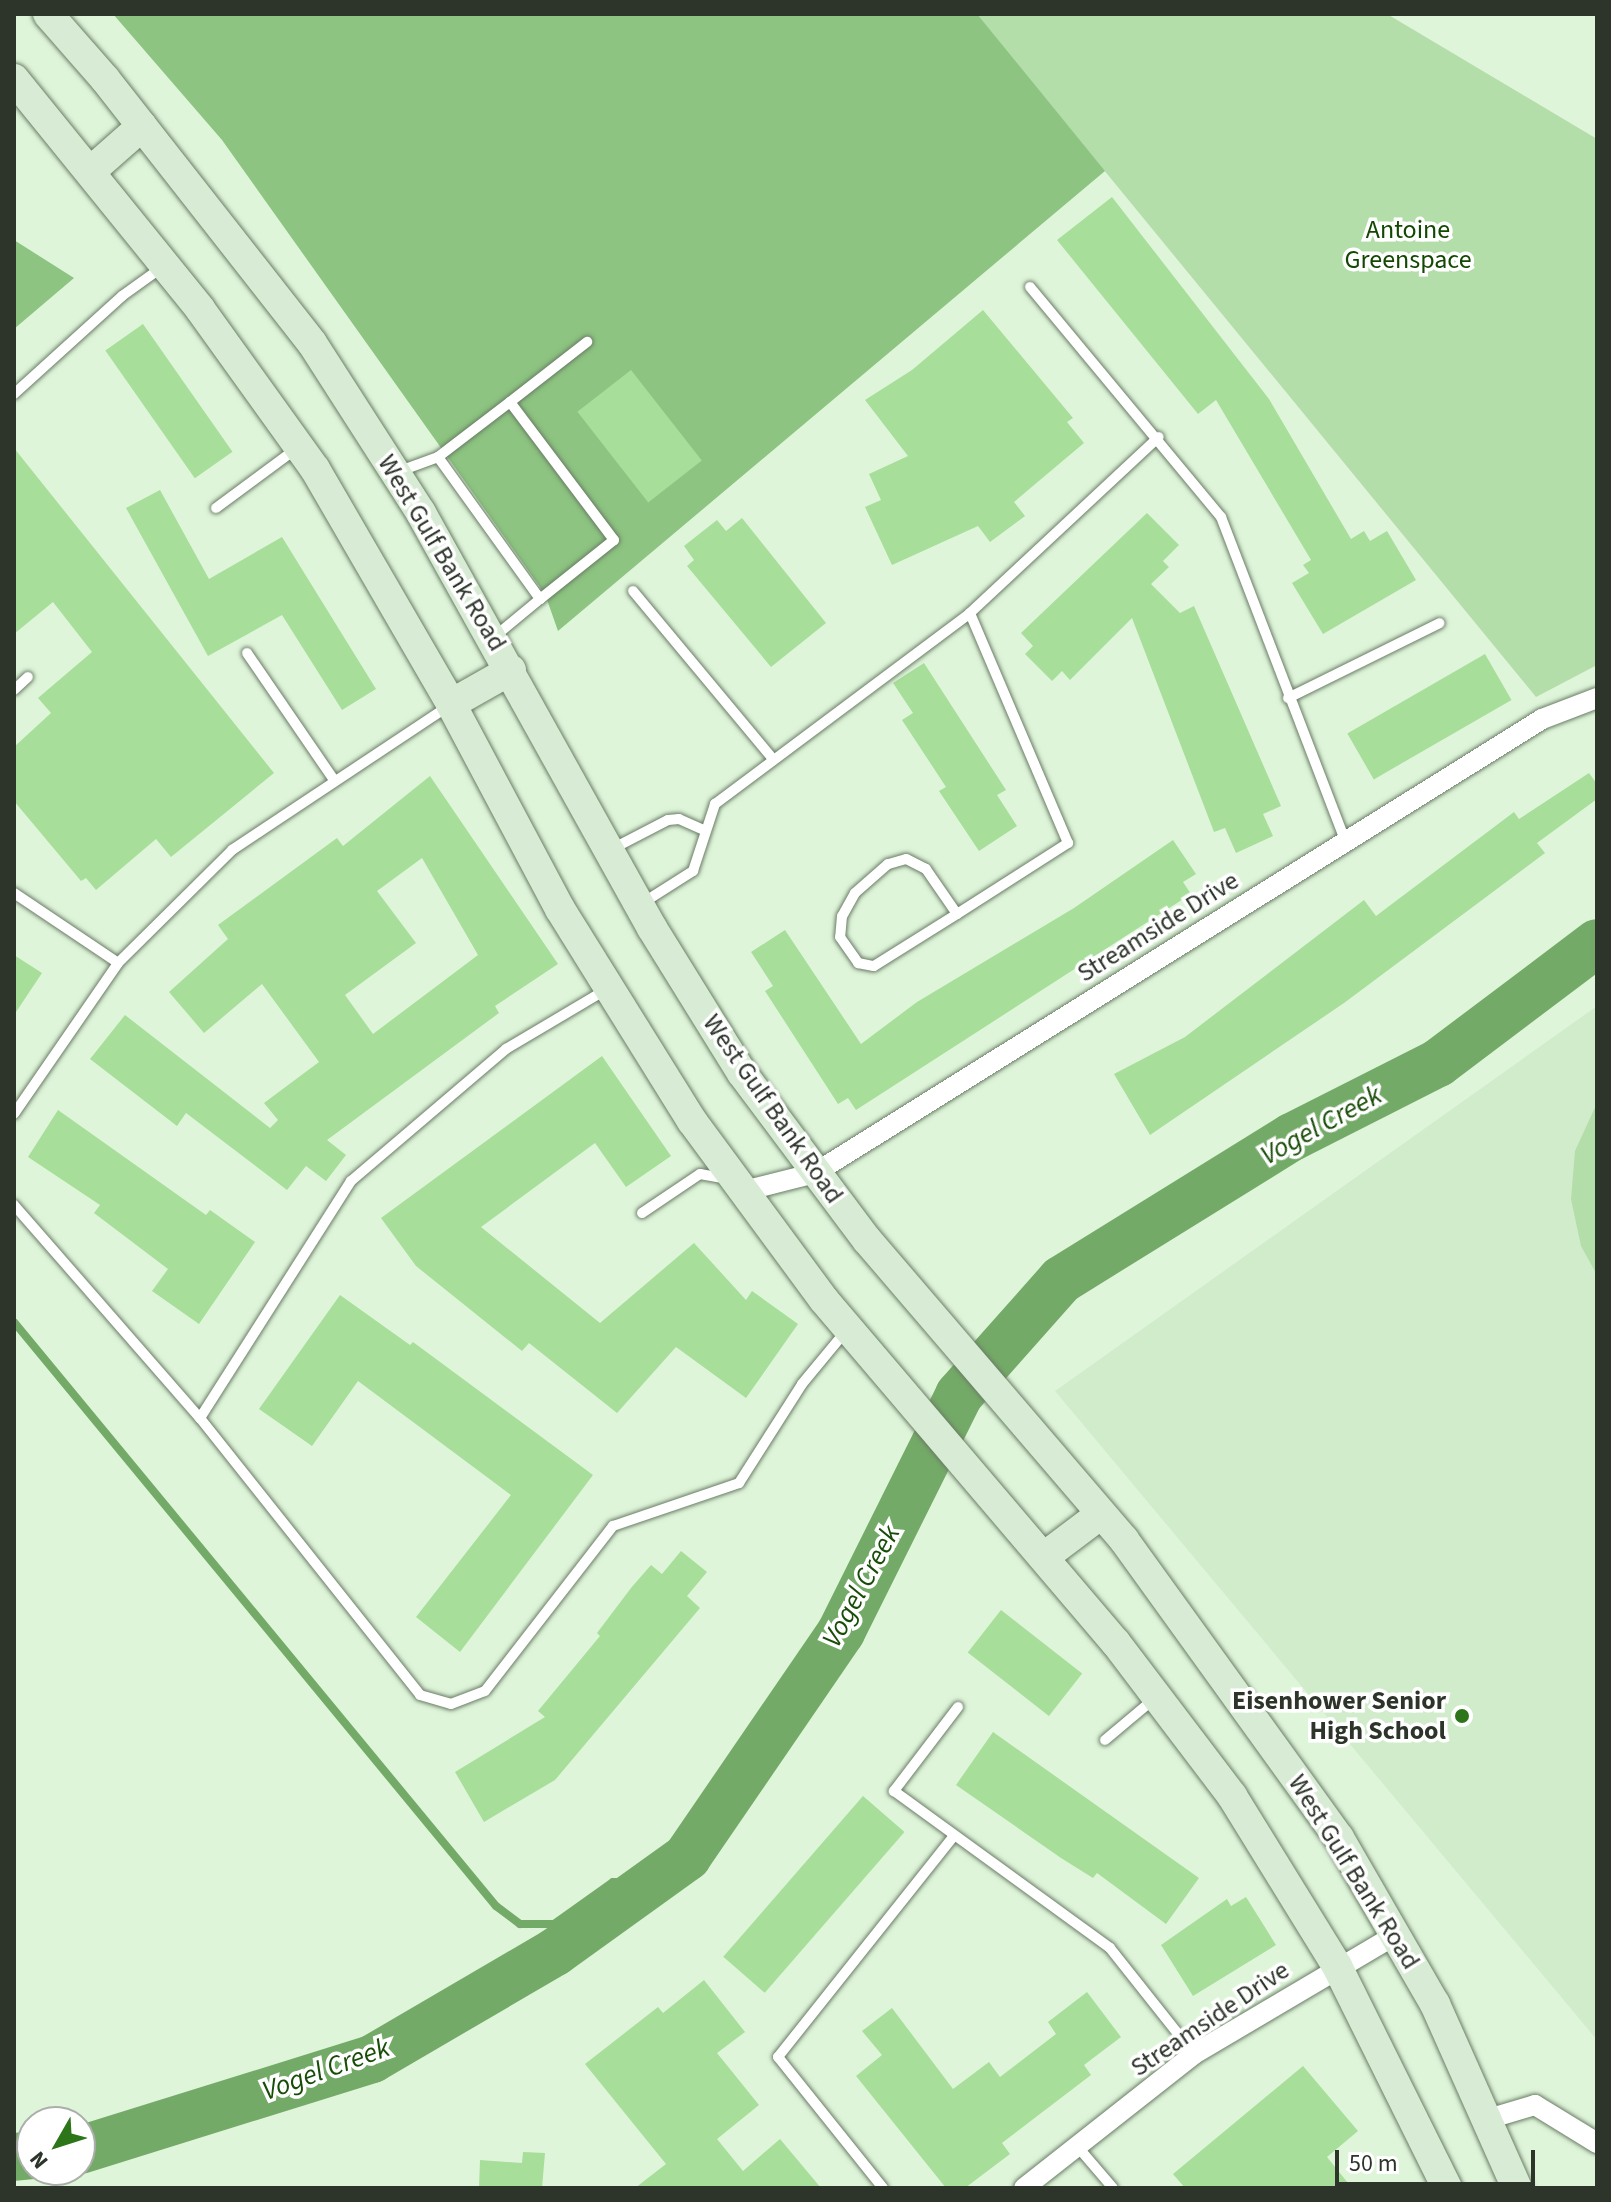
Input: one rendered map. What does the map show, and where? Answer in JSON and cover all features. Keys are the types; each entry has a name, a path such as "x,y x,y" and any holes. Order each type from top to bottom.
{"main road":[{"name":"West Gulf Bank Road","path":"48,14 142,126 312,343 395,473 493,639 640,904 742,1073 815,1173 1019,1421 1101,1514 1339,1838 1435,2004 1517,2188"},
{"path":"14,79 166,265 299,446 451,704 607,989 692,1121 848,1327 1044,1557 1232,1796 1337,1966 1447,2188"},
{"path":"91,171 142,126"},
{"path":"451,704 511,670"},
{"path":"1044,1557 1101,1514"}],"street":[{"name":"Streamside Drive","path":"744,1191 815,1173 1542,719 1597,698"},
{"name":"Streamside Drive","path":"1024,2188 1194,2054 1337,1966 1395,1935"},
{"path":"1488,2119 1535,2105 1597,2143"}],"lane":[{"path":"14,394 122,296 166,265"},
{"path":"1030,287 1159,437 1221,517 1345,840"},
{"path":"395,473 438,457 587,342"},
{"path":"493,639 614,540 510,402"},
{"path":"640,904 693,871 715,804 970,613 1159,437"},
{"path":"216,508 299,446"},
{"path":"438,457 540,599"},
{"path":"633,591 773,759"},
{"path":"957,914 926,869 906,859 888,864 855,893 842,916 840,937 858,963 874,966 957,914 1068,843 970,613"},
{"path":"1288,698 1440,623"},
{"path":"247,653 334,780"},
{"path":"14,690 28,677"},
{"path":"14,1114 118,963 232,850 451,704"},
{"path":"610,850 668,820 679,819 704,830"},
{"path":"14,893 118,963"},
{"path":"200,1418 351,1181 506,1049 607,989"},
{"path":"642,1213 700,1174 714,1173 744,1191"},
{"path":"14,1205 200,1418 420,1695 451,1704 485,1691 613,1526 739,1483 802,1384 848,1327"},
{"path":"1105,1740 1157,1697"},
{"path":"958,1707 894,1791 952,1838 1110,1948 1194,2054"},
{"path":"883,2188 778,2057 952,1838"},
{"path":"1077,2146 1113,2188"}],"shaded area":[{"name":"Eisenhower Senior High School","path":"1597,1006 1597,2040 1055,1391"}],"green space":[{"path":"113,14 977,14 1105,171 558,631 545,594 222,140"},
{"name":"Antoine Greenspace","path":"976,14 1387,14 1597,139 1597,665 1536,697"},
{"path":"14,240 74,278 14,329"},
{"path":"1597,1103 1597,1275 1581,1246 1571,1199 1575,1151"}],"building":[{"path":"1112,197 1269,399 1351,539 1364,531 1370,541 1387,531 1416,580 1323,634 1292,583 1309,573 1303,565 1311,560 1216,400 1198,414 1057,240"},
{"path":"983,310 1073,418 1067,422 1084,443 1014,502 1025,516 990,542 978,526 892,565 865,507 881,500 869,474 908,456 865,400 912,370"},
{"path":"143,324 232,452 195,478 105,350"},
{"path":"631,370 702,461 648,502 577,412"},
{"path":"14,448 274,773 171,857 156,839 96,890 86,878 81,881 14,801 14,747 51,713 38,698 92,652 53,602 14,634"},
{"path":"160,490 209,579 282,537 376,689 342,710 282,615 208,656 126,508"},
{"path":"1147,513 1179,545 1163,561 1169,567 1151,584 1180,613 1194,606 1281,806 1263,814 1273,836 1236,853 1225,828 1214,832 1132,618 1070,680 1062,671 1052,681 1025,654 1033,646 1021,633"},
{"path":"742,518 826,623 771,667 687,566 694,560 684,546 717,520 726,531"},
{"path":"1485,654 1512,700 1374,779 1347,734"},
{"path":"924,663 1006,790 997,795 1017,826 979,851 939,791 946,787 902,720 913,713 893,683"},
{"path":"1589,773 1597,784 1597,799 1537,843 1545,853 1344,1003 1150,1135 1114,1074 1185,1037 1364,900 1376,916 1514,812 1519,819"},
{"path":"430,776 558,964 495,1006 499,1013 327,1140 346,1155 326,1181 306,1166 287,1190 186,1113 177,1126 90,1059 125,1015 270,1128 278,1120 264,1103 319,1062 262,984 204,1033 169,992 228,939 218,925 337,838 343,846","holes":["422,858 478,955 373,1034 345,995 416,943 377,891"]},
{"path":"1173,840 1196,874 1183,882 1191,894 856,1110 848,1098 838,1104 765,991 773,986 751,952 785,930 861,1044 917,1002 1074,908"},
{"path":"14,955 42,973 14,1015"},
{"path":"602,1056 671,1156 626,1187 595,1143 481,1227 600,1323 694,1243 746,1300 752,1291 798,1324 746,1398 676,1347 617,1413 529,1343 522,1351 416,1266 381,1218"},
{"path":"58,1110 206,1215 210,1210 255,1242 199,1324 152,1291 168,1269 94,1213 100,1205 28,1157"},
{"path":"340,1295 410,1345 413,1342 593,1475 460,1652 416,1617 511,1495 358,1381 312,1446 259,1409"},
{"path":"681,1551 707,1572 687,1596 700,1608 555,1780 484,1822 455,1772 545,1717 538,1711 600,1636 597,1633 631,1588 651,1565 662,1574"},
{"path":"1001,1610 1082,1673 1049,1716 968,1653"},
{"path":"993,1732 1199,1878 1166,1924 1097,1873 1093,1878 956,1785"},
{"path":"863,1796 905,1832 765,1993 723,1957"},
{"path":"1246,1897 1276,1945 1193,1996 1161,1945 1227,1899 1231,1906"},
{"path":"704,1980 745,2032 717,2053 759,2105 717,2139 743,2171 780,2139 821,2188 635,2188 666,2164 585,2064 658,2007 663,2013"},
{"path":"1087,1992 1121,2037 1084,2065 1091,2075 1002,2143 1010,2154 965,2188 946,2188 856,2076 882,2055 862,2031 892,2008 953,2089 989,2062 1000,2077 1056,2034 1048,2022"},
{"path":"1303,2066 1358,2131 1327,2157 1352,2188 1185,2188 1173,2174"},
{"path":"523,2152 545,2153 542,2188 479,2188 480,2160 522,2163"}],"waterway":[{"name":"Vogel Creek","path":"96,2145 372,2059 555,1952 687,1857 841,1632 959,1395 1061,1280 1292,1137 1438,1063 1597,943"},
{"path":"14,1322 496,1906 520,1924 554,1924 613,1882 652,1883"}],"place":[{"name":"Eisenhower Senior High School","path":"1462,1716"}]}
